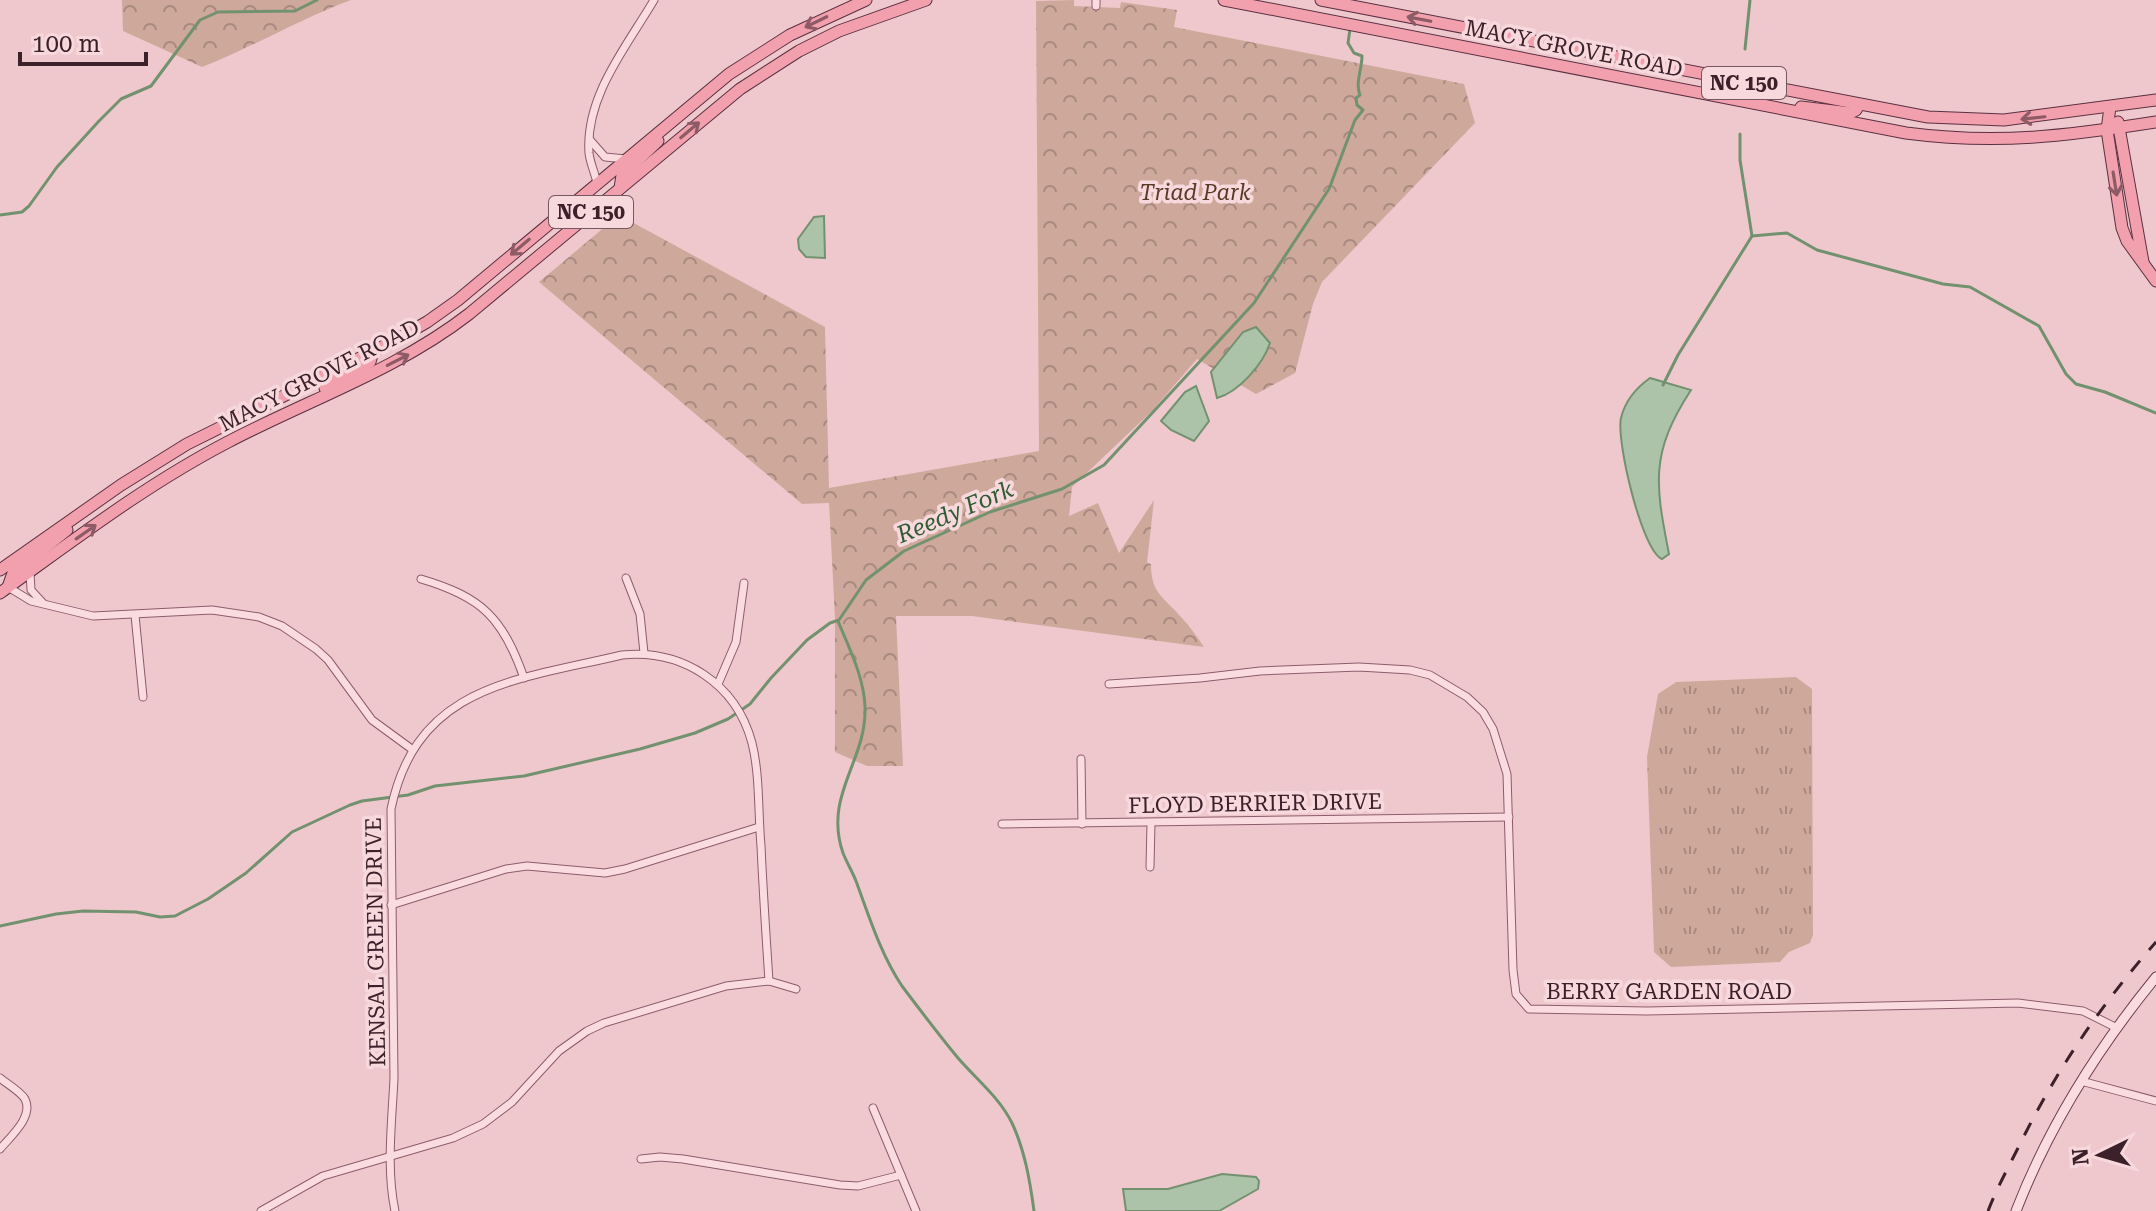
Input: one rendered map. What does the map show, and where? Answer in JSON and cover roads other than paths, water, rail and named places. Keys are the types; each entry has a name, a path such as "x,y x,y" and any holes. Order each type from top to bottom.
{"main road":[{"name":"MACY GROVE ROAD","path":"0,570 109,493 204,434 411,332 443,311 709,89 790,35 866,0"},
{"name":"MACY GROVE ROAD","path":"4,590 155,485 221,446 403,358 439,337 721,104 777,64 850,27 926,0"},
{"name":"MACY GROVE ROAD","path":"1224,0 1906,133 1965,139 2043,138 2156,122"},
{"name":"MACY GROVE ROAD","path":"1321,0 1928,117 1984,121 2041,117 2156,100"},
{"path":"620,188 619,181 624,172 709,89"},
{"path":"1768,106 1820,108 1850,113 1859,105"},
{"path":"2110,107 2120,127 2144,264"},
{"path":"2110,107 2107,130 2122,228 2127,241 2156,281"},
{"path":"277,418 370,362 373,351"},
{"path":"4,590 13,573 109,493"}],"street":[{"path":"597,183 589,151 598,96 654,0"},
{"path":"590,140 605,157 626,159"},
{"path":"30,572 31,590 45,604"},
{"path":"626,578 640,614 644,653"},
{"path":"421,579 451,588 473,600 494,618 515,652 524,678"},
{"path":"718,684 736,642 744,583"},
{"path":"4,590 31,601 93,616 212,610 235,612 282,626 328,660 358,705 372,720 413,750"},
{"path":"135,615 143,697"},
{"name":"KENSAL GREEN DRIVE","path":"395,1211 390,1121 394,1078 391,809 398,778 413,750 425,733 452,707 491,687 622,655 644,653 682,661 718,684 732,700 751,741 769,981"},
{"name":"BERRY GARDEN ROAD","path":"1109,684 1260,671 1359,667 1410,670 1430,675 1467,697 1488,721 1501,749 1507,774 1513,970 1516,994 1529,1009 1647,1011 2018,1003 2083,1011 2115,1027"},
{"path":"1081,759 1082,824"},
{"name":"FLOYD BERRIER DRIVE","path":"1002,824 1509,817"},
{"path":"1150,867 1151,823"},
{"path":"391,905 506,869 549,867 584,873 625,869 759,827"},
{"path":"2016,1211 2046,1144 2081,1081 2115,1027 2156,977"},
{"path":"261,1211 315,1179 453,1138 483,1124 512,1102 559,1051 604,1023 726,986 769,981 796,989"},
{"path":"0,1078 25,1099 25,1119 0,1149"},
{"path":"2081,1081 2156,1101"},
{"path":"873,1108 916,1211"},
{"path":"641,1159 683,1159 840,1185 858,1186 901,1175"}],"waterway":[{"path":"0,215 22,212 29,206 57,167 121,99 151,86 200,20 218,12 295,11 317,0"},
{"path":"1745,49 1750,0"},
{"path":"0,926 83,911 175,916 208,899 246,873 292,832 350,805 408,795 435,786 524,776 640,749 695,733 728,719 750,704 807,640 839,620 866,580 904,551 990,512 1062,489 1104,465 1254,303 1329,189 1355,120 1363,110 1357,105 1356,98 1360,95 1358,81 1362,56 1354,53 1348,43 1350,29"},
{"path":"1663,385 1678,355 1752,236 1740,160 1740,134"},
{"path":"1752,236 1787,233 1817,250 1943,284 1970,287 2039,326 2066,374 2076,384 2156,413"},
{"name":"Reedy Fork","path":"838,621 859,674 865,707 860,744 838,813 843,853 882,948 902,986 1012,1123 1026,1166 1034,1211"}],"railway":[{"path":"1988,1211 2032,1121 2063,1067 2097,1016 2156,942"}],"park label":[{"name":"Triad Park","path":"1195,192"}]}
